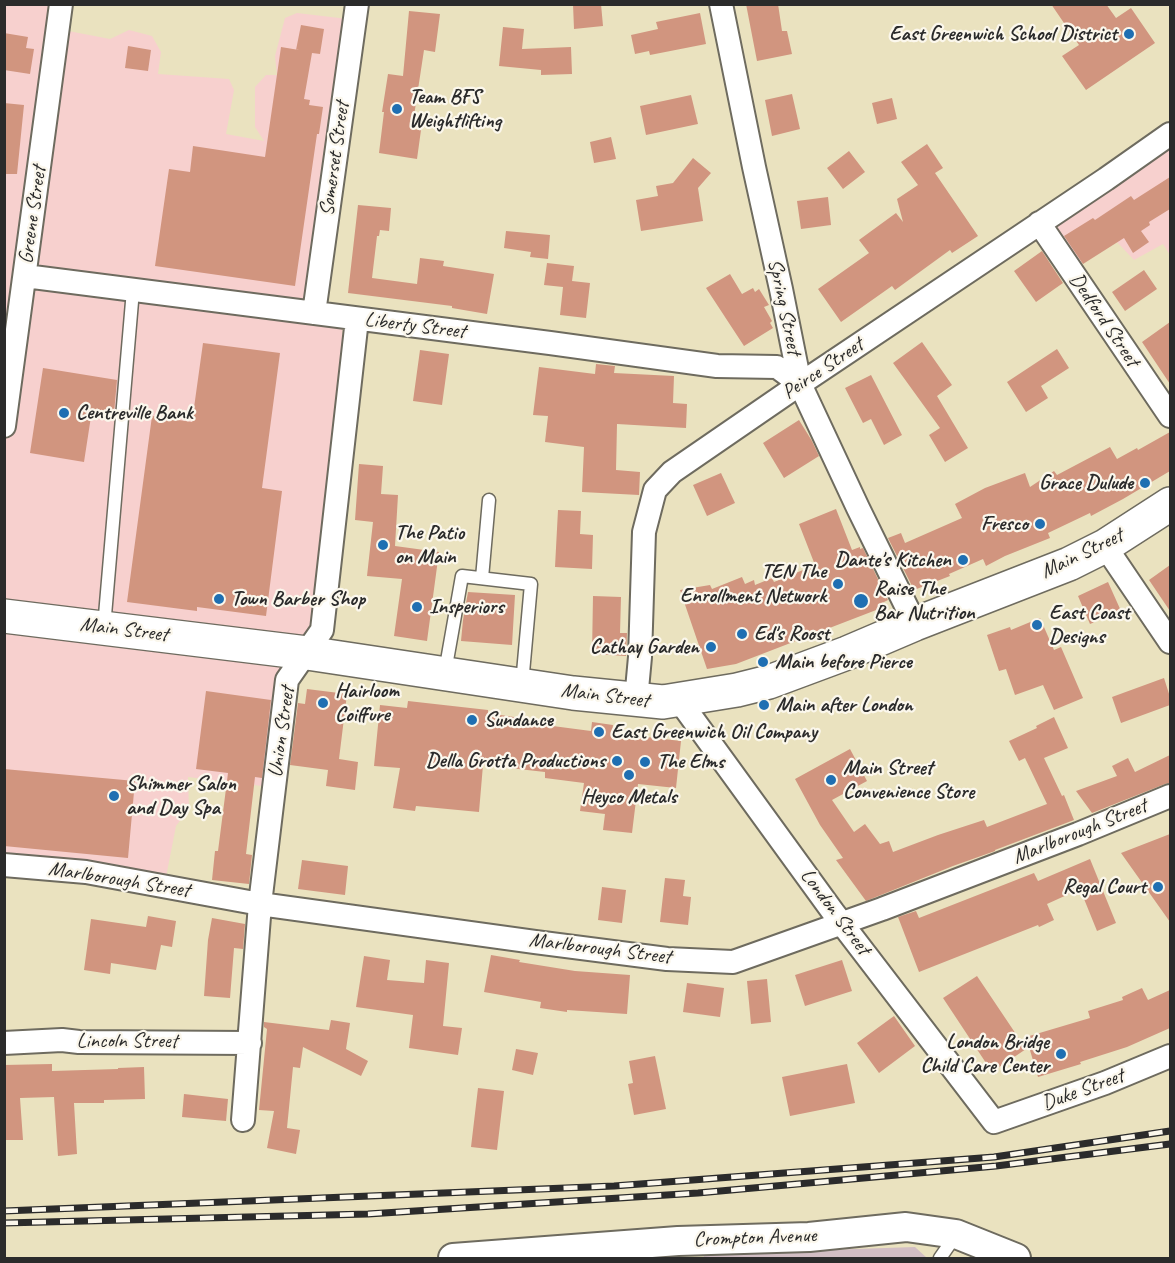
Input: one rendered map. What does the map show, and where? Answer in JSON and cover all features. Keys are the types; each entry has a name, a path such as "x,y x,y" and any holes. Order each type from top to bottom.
{"main road":[{"name":"Main Street","path":"4,616 307,653 522,685 663,702 737,690 769,682 847,653 1069,564 1105,546 1170,504"}],"street":[{"name":"Greene Street","path":"4,426 61,4"},
{"name":"Somerset Street","path":"314,313 357,4"},
{"name":"Spring Street","path":"721,4 800,384 915,624"},
{"name":"Peirce Street","path":"636,700 644,532 655,490 672,472 1170,134"},
{"name":"Dedford Street","path":"1039,223 1170,416"},
{"name":"Liberty Street","path":"25,276 717,366 777,367 800,384"},
{"name":"Union Street","path":"243,1120 260,904 287,680 322,630 357,319"},
{"path":"1105,546 1170,642"},
{"name":"London Street","path":"679,700 833,912 994,1122"},
{"name":"Marlborough Street","path":"4,865 86,872 260,904 667,959 733,962 1078,834 1170,796"},
{"name":"Lincoln Street","path":"4,1042 62,1040 250,1043"},
{"name":"Duke Street","path":"994,1122 1106,1083 1170,1056"},
{"name":"Crompton Avenue","path":"453,1258 678,1241 809,1237 906,1227 956,1234 1016,1258"}],"lane":[{"path":"104,628 133,290"},
{"path":"482,578 489,500"},
{"path":"445,674 462,576 531,584 522,685"},
{"path":"940,1258 956,1234"}],"shaded area":[{"path":"5,5 58,5 58,29 110,39 129,30 152,36 161,52 158,74 229,79 234,90 226,134 264,141 255,127 255,87 266,75 277,75 275,56 285,18 297,13 348,19 316,307 343,322 338,413 318,624 307,645 270,787 188,777 189,809 176,826 165,882 5,862"},
{"path":"1170,131 1170,255 1163,244 1134,260 1117,242 1073,269 1046,217"},
{"path":"915,1247 927,1258 703,1258 705,1254"}],"building":[{"path":"573,4 601,4 603,26 574,29"},
{"path":"746,4 778,4 782,31 787,31 792,54 757,61"},
{"path":"1051,4 1106,4 1116,18 1131,8 1155,43 1086,90 1062,56 1079,45"},
{"path":"409,11 440,14 435,52 424,50 412,129 421,130 417,159 379,153 388,74 403,76"},
{"path":"700,13 706,44 650,55 649,51 635,54 631,35 658,29 656,22"},
{"path":"301,25 324,29 320,54 312,53 304,99 310,100 309,105 323,107 295,286 155,266 169,169 190,172 193,146 265,157 281,47 296,50"},
{"path":"503,27 524,29 522,49 571,47 572,74 541,75 541,70 499,66"},
{"path":"4,33 28,37 26,48 34,49 30,74 4,70"},
{"path":"128,46 151,50 148,71 125,68"},
{"path":"792,94 800,129 772,136 765,100"},
{"path":"691,95 698,124 646,135 640,106"},
{"path":"892,98 897,119 877,124 872,103"},
{"path":"4,103 24,105 17,174 4,174"},
{"path":"611,137 616,159 594,163 590,142"},
{"path":"927,144 943,168 935,173 978,236 952,253 950,250 895,290 892,286 841,322 818,289 869,253 859,240 896,213 903,222 897,199 918,185 901,162"},
{"path":"849,151 865,172 843,189 827,168"},
{"path":"693,158 711,173 698,188 703,221 641,231 636,200 658,196 656,186 673,183"},
{"path":"1170,177 1170,209 1149,222 1150,225 1141,231 1149,242 1133,253 1124,238 1083,264 1064,236 1093,218 1095,220 1131,196 1134,200"},
{"path":"828,197 831,225 801,229 797,201"},
{"path":"358,205 391,208 389,231 380,230 377,236 372,278 417,284 420,258 444,261 443,266 494,274 487,314 452,308 452,306 348,293"},
{"path":"506,231 550,235 548,259 530,257 531,252 504,248"},
{"path":"1042,251 1063,283 1036,302 1014,271"},
{"path":"547,263 574,266 572,281 590,283 586,318 560,315 563,287 544,285"},
{"path":"1144,270 1157,289 1125,311 1112,292"},
{"path":"730,274 742,294 753,288 755,292 759,289 769,305 764,307 772,321 770,323 773,328 744,346 706,288"},
{"path":"1170,322 1170,384 1142,342"},
{"path":"922,342 952,385 937,396 968,448 945,462 929,435 940,428 893,363"},
{"path":"203,343 280,353 262,488 282,491 266,616 197,607 197,611 127,602 152,416 192,422"},
{"path":"1057,349 1069,368 1041,386 1048,398 1026,412 1007,382"},
{"path":"420,350 449,354 442,405 413,401"},
{"path":"596,364 615,366 614,373 674,376 673,403 687,404 686,428 617,424 616,470 640,472 639,495 582,492 584,447 545,442 548,416 533,415 539,367 595,374"},
{"name":"Centreville Bank","path":"43,368 117,380 114,413 92,410 84,462 30,453"},
{"path":"871,375 902,435 884,445 871,419 863,423 845,388"},
{"path":"799,420 819,456 784,478 763,443"},
{"path":"1170,432 1170,471 1091,516 1090,513 1048,533 1050,538 986,566 983,559 949,574 950,576 914,590 888,538 901,533 905,543 962,518 955,504 985,488 1025,473 1030,487 1054,471 1057,475 1110,447 1117,459"},
{"path":"359,464 383,466 381,494 398,495 395,546 439,552 427,641 394,636 402,579 367,576 373,522 355,520"},
{"path":"721,473 735,503 707,516 693,485"},
{"path":"836,509 852,550 863,548 888,600 882,603 884,607 736,664 707,669 680,590 710,585 712,589 742,577 745,584 754,580 755,585 772,578 774,582 815,565 799,524"},
{"path":"558,510 581,511 580,534 593,535 592,569 555,567"},
{"path":"1170,565 1170,611 1149,580"},
{"path":"1108,582 1121,611 1090,624 1078,596"},
{"path":"468,592 515,595 512,645 461,641"},
{"path":"593,596 621,597 620,633 627,633 626,656 592,654"},
{"path":"1040,618 1054,650 1061,647 1083,698 1054,710 1043,685 1015,695 1006,669 999,671 987,635 1010,627 1011,630"},
{"path":"1164,678 1170,705 1121,723 1112,697"},
{"path":"307,689 347,694 339,759 358,762 355,790 326,786 328,770 290,765 298,703 305,704"},
{"path":"206,691 271,700 262,778 255,777 246,854 252,855 249,884 212,880 228,773 196,769"},
{"path":"408,701 488,710 488,713 546,722 545,725 591,731 592,722 613,725 612,733 681,741 676,788 638,784 632,833 603,830 605,814 580,811 584,783 545,778 545,772 483,765 479,812 416,806 415,811 393,808 400,768 374,766 380,705 407,708"},
{"path":"1054,717 1068,748 1044,758 1062,796 1064,795 1074,820 866,901 836,860 843,858 820,825 795,779 850,749 867,781 832,800 854,832 865,824 880,844 889,841 893,852 984,820 987,827 1047,804 1025,758 1019,761 1009,741"},
{"path":"1170,755 1170,783 1092,813 1076,791 1117,776 1112,766 1128,758 1135,772"},
{"path":"4,769 135,781 128,858 4,846"},
{"name":"Regal Court","path":"1170,834 1170,922 1121,853"},
{"path":"1090,859 1116,923 1097,931 1080,889 1047,904 1054,920 919,972 898,917 916,911 919,918 1034,873 1038,881"},
{"path":"302,860 348,866 345,895 298,889"},
{"path":"665,878 685,880 683,896 691,897 688,925 660,922"},
{"path":"602,887 626,890 622,923 598,920"},
{"path":"148,916 176,921 172,947 161,945 156,970 111,963 110,974 84,970 91,919 146,927"},
{"path":"212,918 245,924 243,949 234,948 230,998 204,996"},
{"path":"491,955 575,971 630,975 627,1014 567,1010 567,1012 540,1008 541,1002 484,992"},
{"path":"364,956 390,960 387,980 424,983 426,960 449,963 443,1026 462,1028 458,1055 409,1048 413,1015 356,1007"},
{"path":"842,960 852,991 805,1006 795,975"},
{"path":"977,976 1026,1049 992,1072 943,998"},
{"path":"767,979 771,1022 751,1024 747,981"},
{"path":"687,983 724,988 720,1017 683,1012"},
{"path":"1142,988 1148,1000 1170,990 1170,1028 1127,1047 1038,1077 1026,1037 1090,1018 1088,1011 1123,1000 1122,997"},
{"path":"894,1016 915,1046 879,1073 857,1043"},
{"path":"331,1020 350,1023 346,1049 368,1061 361,1076 303,1047 300,1068 293,1067 287,1128 300,1130 296,1154 267,1148 274,1111 259,1110 267,1029 264,1027 264,1022 329,1030"},
{"path":"516,1049 538,1053 533,1075 512,1070"},
{"path":"655,1056 666,1109 634,1115 628,1084 633,1083 629,1061"},
{"path":"52,1064 52,1071 144,1067 145,1099 74,1103 77,1154 58,1156 54,1097 20,1098 23,1140 4,1140 4,1065"},
{"path":"847,1064 855,1103 790,1116 782,1077"},
{"path":"478,1088 504,1091 497,1150 471,1147"},
{"path":"184,1094 228,1099 226,1121 182,1117"}],"railway":[{"path":"4,1211 614,1186 994,1157 1170,1131"},
{"path":"4,1223 368,1214 698,1193 996,1166 1170,1144"}],"place":[{"name":"East Greenwich School District","path":"1129,34"},
{"name":"Team BFS Weightlifting","path":"397,109"},
{"name":"Centreville Bank","path":"64,413"},
{"name":"Grace Dulude","path":"1145,483"},
{"name":"Fresco","path":"1040,524"},
{"name":"The Patio on Main","path":"383,545"},
{"name":"Dante's Kitchen","path":"963,560"},
{"name":"TEN The Enrollment Network","path":"838,584"},
{"name":"Town Barber Shop","path":"219,599"},
{"name":"Raise The Bar Nutrition","path":"861,601"},
{"name":"Insperiors","path":"417,607"},
{"name":"East Coast Designs","path":"1037,625"},
{"name":"Ed's Roost","path":"742,634"},
{"name":"Cathay Garden","path":"711,647"},
{"name":"Main before Pierce","path":"763,662"},
{"name":"Hairloom Coiffure","path":"323,703"},
{"name":"Main after London","path":"764,705"},
{"name":"Sundance","path":"472,720"},
{"name":"East Greenwich Oil Company","path":"599,732"},
{"name":"Della Grotta Productions","path":"617,761"},
{"name":"The Elms","path":"645,762"},
{"name":"Heyco Metals","path":"629,775"},
{"name":"Main Street Convenience Store","path":"831,780"},
{"name":"Shimmer Salon and Day Spa","path":"114,796"},
{"name":"Regal Court","path":"1158,887"},
{"name":"London Bridge Child Care Center","path":"1061,1054"}]}
